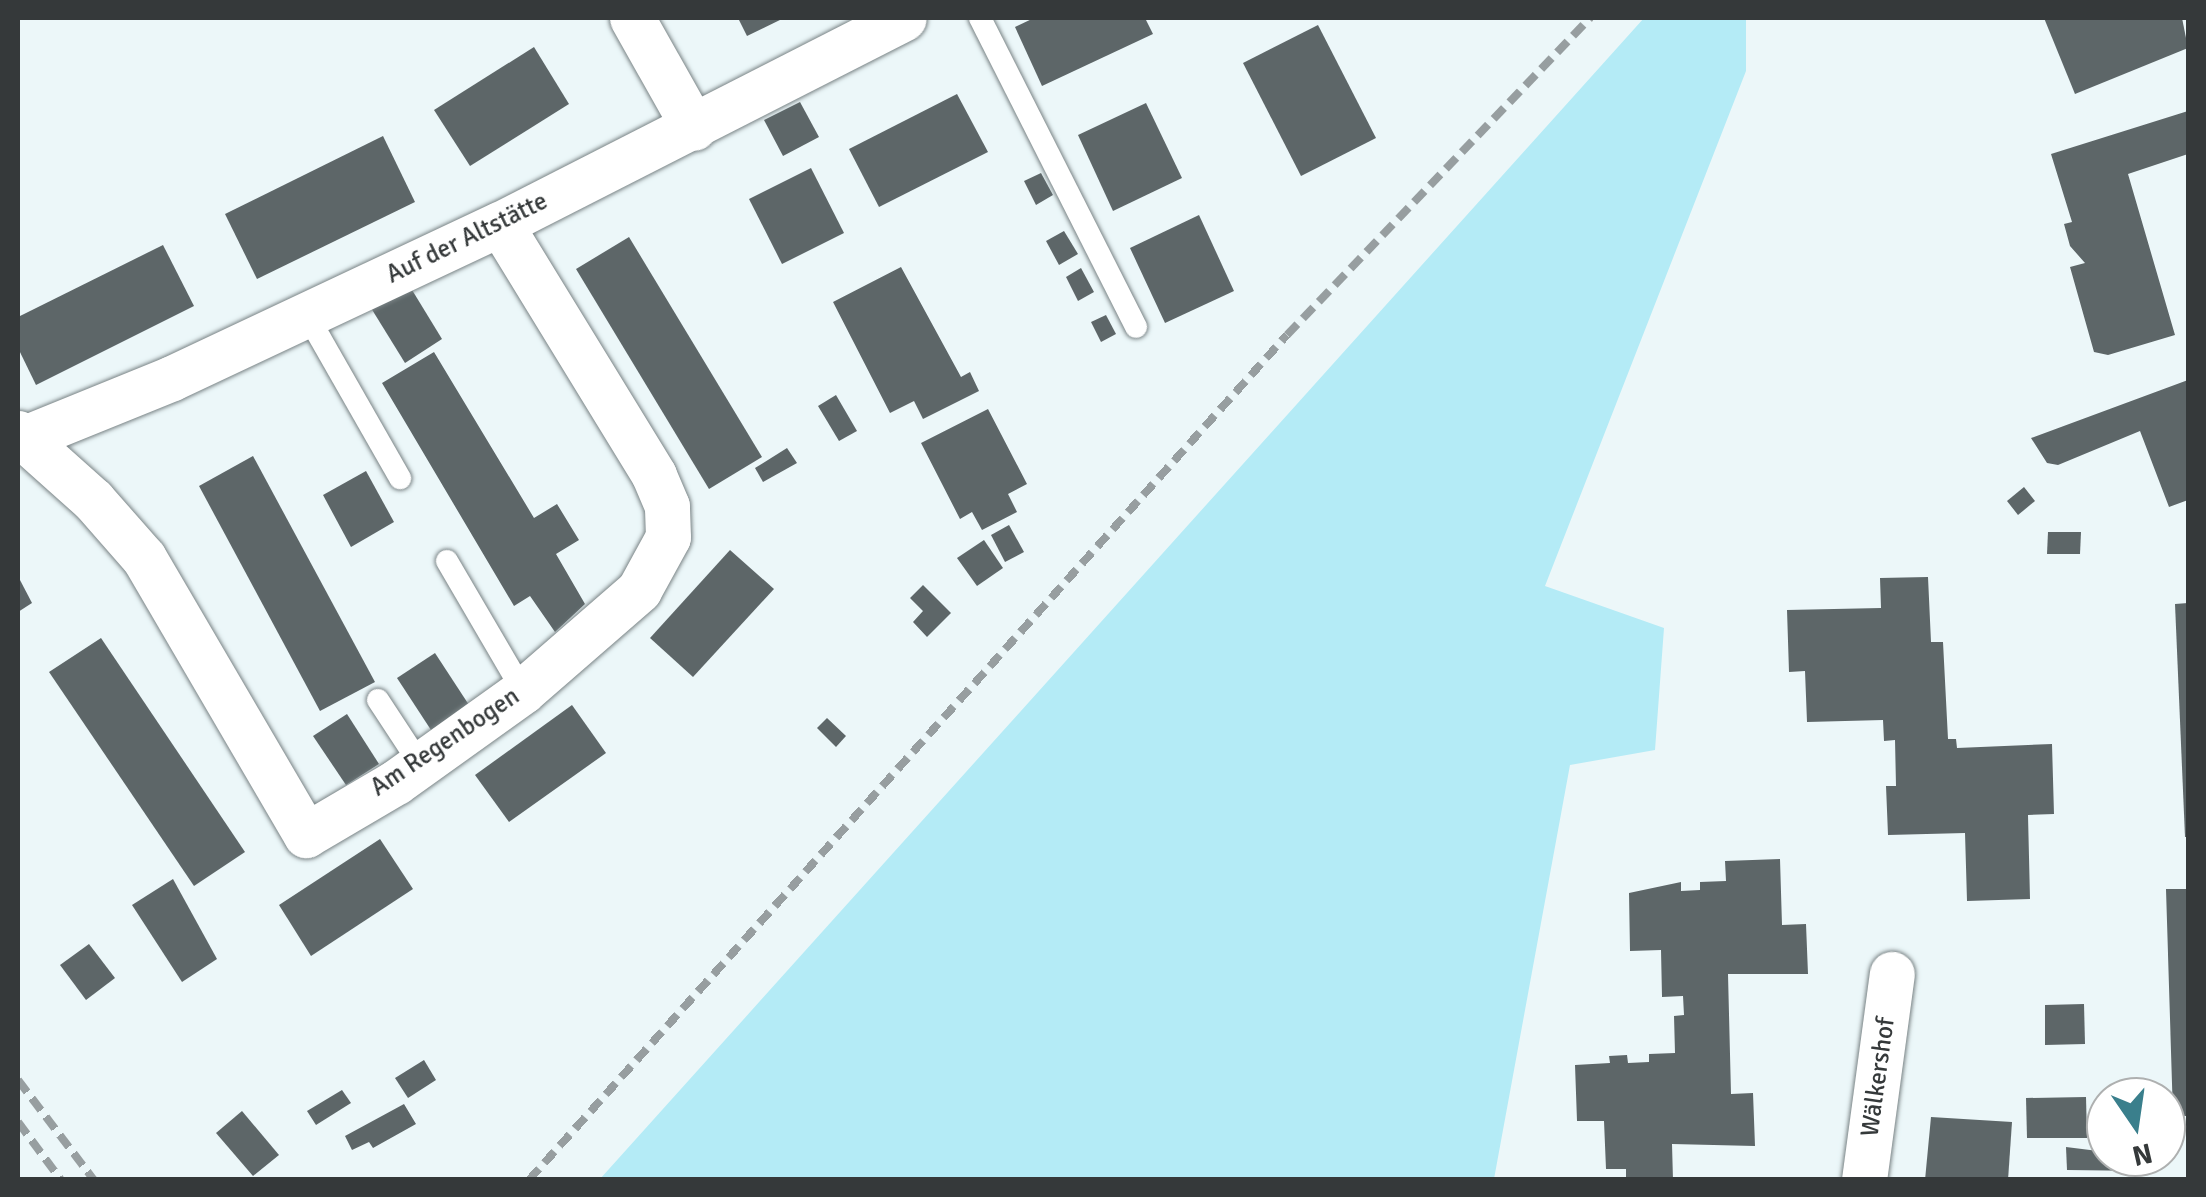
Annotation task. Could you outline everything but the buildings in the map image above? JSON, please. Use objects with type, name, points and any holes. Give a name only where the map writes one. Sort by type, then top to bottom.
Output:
[{"type":"street","points":[[632,18],[694,128]]},
{"type":"street","name":"Auf der Altstätte","points":[[20,436],[307,316],[694,128],[904,18]]},
{"type":"street","name":"Am Regenbogen","points":[[20,436],[93,500],[144,558],[306,835],[420,764],[523,691],[639,590],[668,537],[667,506],[654,475],[500,224]]},
{"type":"street","name":"Wälkershof","points":[[1864,1180],[1892,974]]},
{"type":"lane","points":[[980,18],[1136,328]]},
{"type":"lane","points":[[307,316],[400,478]]},
{"type":"lane","points":[[448,560],[523,691]]},
{"type":"lane","points":[[378,700],[420,764]]},
{"type":"shaded area","points":[[1644,18],[1746,18],[1746,71],[1545,586],[1664,628],[1655,750],[1570,765],[1494,1179],[600,1179]]},
{"type":"railway","points":[[529,1180],[1287,335],[1590,18]]},
{"type":"railway","points":[[18,1080],[94,1180]]},
{"type":"railway","points":[[18,1122],[61,1180]]}]
